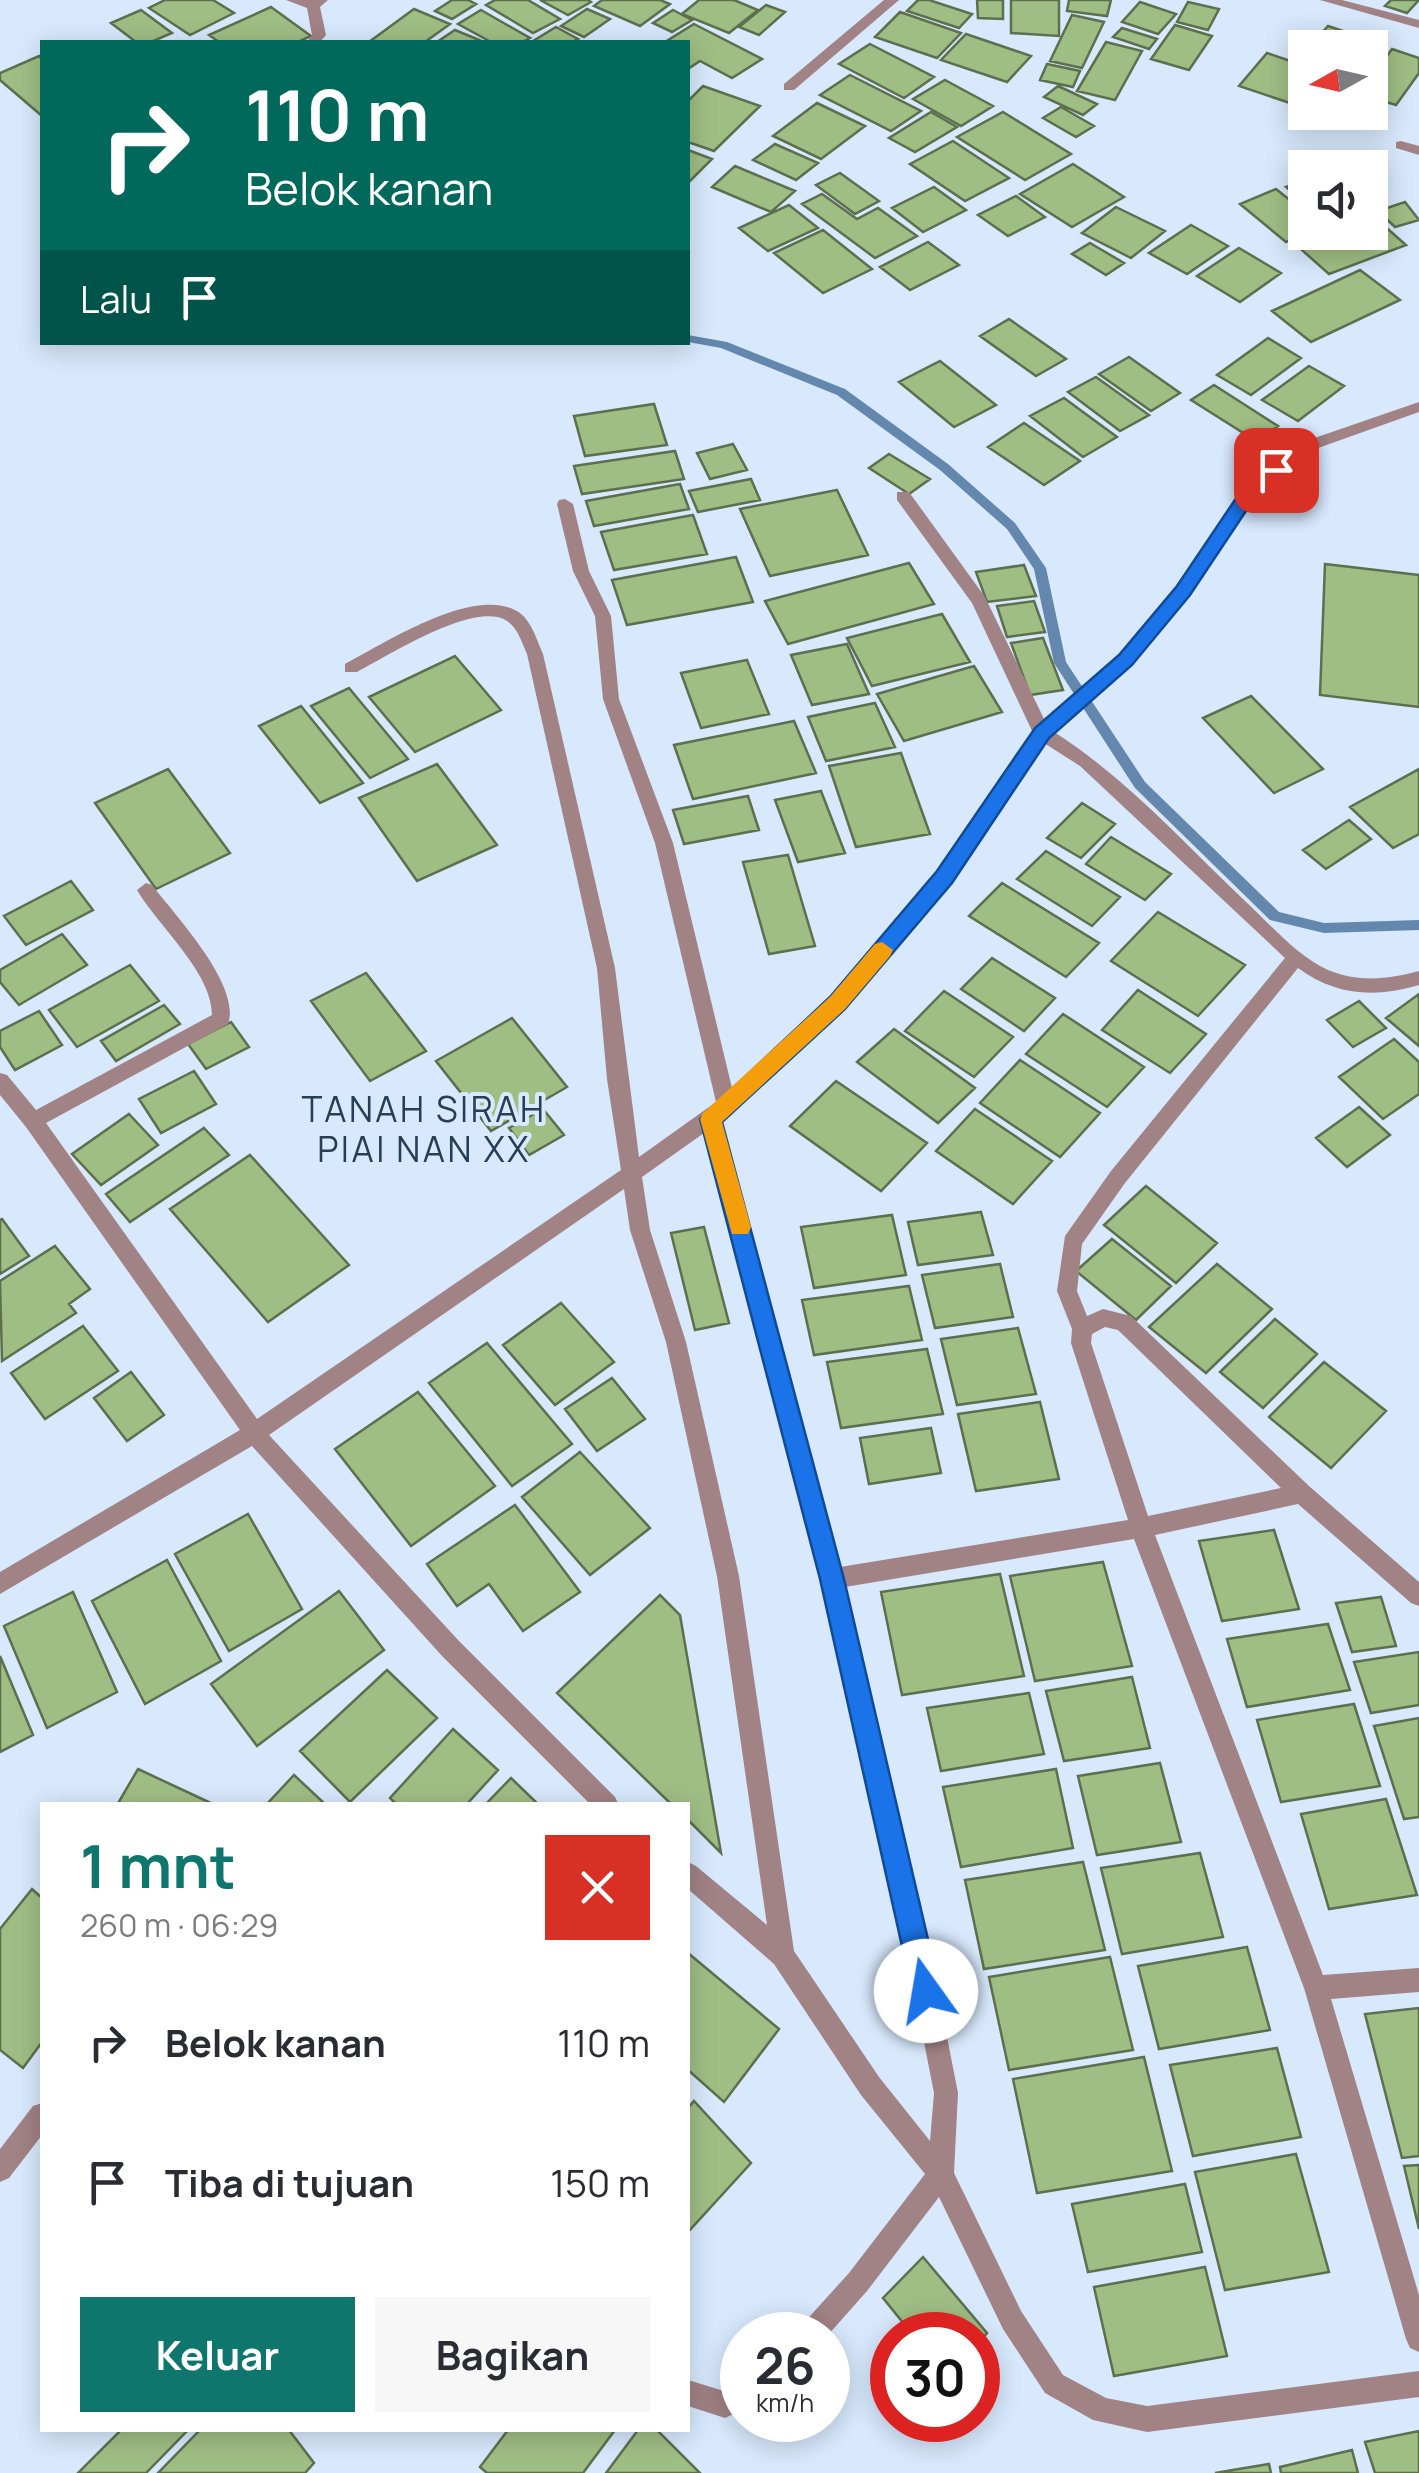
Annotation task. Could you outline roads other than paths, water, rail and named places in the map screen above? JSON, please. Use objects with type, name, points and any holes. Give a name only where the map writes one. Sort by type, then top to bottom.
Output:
[{"type":"street","points":[[293,0],[317,3],[320,35],[316,40]]},
{"type":"street","points":[[789,88],[892,0]]},
{"type":"street","points":[[1327,0],[1419,24]]},
{"type":"street","points":[[1401,144],[1419,151]]},
{"type":"street","points":[[0,1584],[254,1433],[632,1176],[718,1112],[850,989],[944,877],[1049,727],[1126,660],[1184,590],[1250,492],[1302,448],[1419,407]]},
{"type":"street","points":[[903,496],[979,600],[1049,727],[1320,975],[1356,985],[1387,987],[1419,978]]},
{"type":"street","points":[[565,504],[581,571],[604,616],[611,699],[664,844],[718,1112],[832,1579],[946,2093],[941,2174],[831,2312]]},
{"type":"street","points":[[351,668],[459,615],[493,607],[516,618],[536,654],[606,968],[640,1230],[676,1342],[728,1576],[783,1955]]},
{"type":"street","points":[[33,1121],[220,1018],[224,1009],[216,987],[146,890]]},
{"type":"street","points":[[1296,957],[1118,1177],[1072,1242],[1067,1291],[1142,1528],[1316,1988],[1419,2339]]},
{"type":"street","points":[[0,1081],[33,1121],[254,1433],[452,1650],[604,1802]]},
{"type":"street","points":[[1082,1330],[1104,1318],[1124,1322],[1301,1493],[1419,1596]]},
{"type":"street","points":[[832,1579],[1142,1528],[1301,1493]]},
{"type":"street","points":[[690,1876],[783,1955],[870,2086],[941,2174],[1012,2320],[1054,2384],[1102,2411],[1147,2419],[1419,2384]]},
{"type":"street","points":[[1316,1988],[1419,1980]]},
{"type":"street","points":[[0,2168],[40,2118]]},
{"type":"street","points":[[690,2394],[720,2405]]},
{"type":"waterway","points":[[690,339],[723,345],[841,392],[944,467],[1011,526],[1040,568],[1060,663],[1140,785],[1275,916],[1324,928],[1419,925]]},
{"type":"district","name":"TANAH SIRAH PIAI NAN XX","points":[[424,1130]]}]
